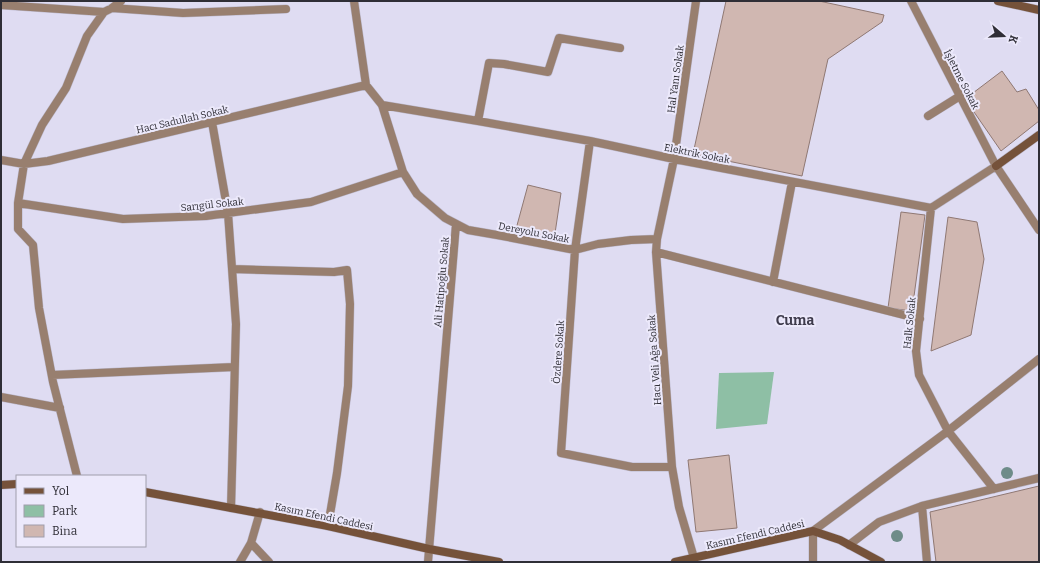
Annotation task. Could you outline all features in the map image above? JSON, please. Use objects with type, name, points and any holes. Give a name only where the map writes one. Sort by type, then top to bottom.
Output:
[{"type":"street","points":[[76,475],[52,375],[39,308],[33,245],[18,229],[18,203],[24,164],[42,125],[66,88],[87,36],[104,12],[121,1]]},
{"type":"street","points":[[354,1],[366,85]]},
{"type":"street","name":"Hal Yanı Sokak","points":[[674,159],[696,1]]},
{"type":"street","name":"İşletme Sokak","points":[[911,1],[996,166],[1039,230]]},
{"type":"street","points":[[998,1],[1023,4],[1039,10]]},
{"type":"street","points":[[1,5],[104,12]]},
{"type":"street","points":[[112,8],[183,13],[286,8]]},
{"type":"street","points":[[478,121],[489,63],[504,64],[548,72],[559,38],[620,48]]},
{"type":"street","name":"Ali Hatipoğlu Sokak","points":[[366,85],[382,105],[403,172],[417,194],[446,218],[456,224],[428,562]]},
{"type":"street","name":"Hacı Sadullah Sokak","points":[[1,160],[24,164],[48,161],[366,85]]},
{"type":"street","points":[[928,116],[960,96]]},
{"type":"street","name":"Elektrik Sokak","points":[[382,105],[590,141],[674,159],[931,208]]},
{"type":"street","points":[[212,122],[228,213],[236,324],[231,508]]},
{"type":"street","points":[[931,208],[996,166],[1039,135]]},
{"type":"street","name":"Özdere Sokak","points":[[590,141],[574,250],[561,453],[632,467],[672,467]]},
{"type":"street","name":"Hacı Veli Ağa Sokak","points":[[674,159],[657,239],[656,252],[672,467],[679,507],[694,558]]},
{"type":"street","name":"Sarıgül Sokak","points":[[18,203],[123,219],[206,216],[311,202],[403,172]]},
{"type":"street","points":[[773,282],[792,182]]},
{"type":"street","name":"Halk Sokak","points":[[931,208],[916,351],[919,375],[948,431],[994,489]]},
{"type":"street","name":"Dereyolu Sokak","points":[[456,224],[468,230],[574,250],[612,242],[657,239]]},
{"type":"street","points":[[656,252],[920,319]]},
{"type":"street","points":[[232,269],[334,272],[347,270],[350,304],[348,386],[337,473],[328,526]]},
{"type":"street","points":[[813,562],[813,531],[948,431],[1039,359]]},
{"type":"street","points":[[52,375],[234,366]]},
{"type":"street","points":[[1,397],[60,408]]},
{"type":"street","points":[[849,545],[879,522],[922,506],[1039,478]]},
{"type":"street","points":[[1,485],[16,484]]},
{"type":"street","name":"Kasım Efendi Caddesi","points":[[146,492],[260,512],[429,549],[499,562]]},
{"type":"street","points":[[922,506],[927,562]]},
{"type":"street","points":[[240,562],[251,544],[260,512]]},
{"type":"street","name":"Kasım Efendi Caddesi","points":[[675,562],[813,531],[840,540],[881,562]]},
{"type":"street","points":[[251,544],[269,562]]},
{"type":"green space","points":[[774,372],[767,424],[716,429],[719,373]]},
{"type":"building","points":[[726,1],[819,1],[884,15],[882,22],[828,59],[802,176],[693,154]]},
{"type":"building","points":[[1002,71],[1017,92],[1026,89],[1039,110],[1039,121],[1001,151],[965,99]]},
{"type":"building","points":[[528,185],[561,193],[554,240],[516,229]]},
{"type":"building","points":[[901,212],[925,215],[912,311],[888,308]]},
{"type":"building","points":[[948,217],[977,222],[984,259],[971,335],[931,351]]},
{"type":"building","points":[[729,455],[737,528],[696,532],[688,460]]},
{"type":"building","points":[[1039,486],[1039,562],[936,562],[930,512]]},
{"type":"district","name":"Cuma","points":[[795,320]]}]
